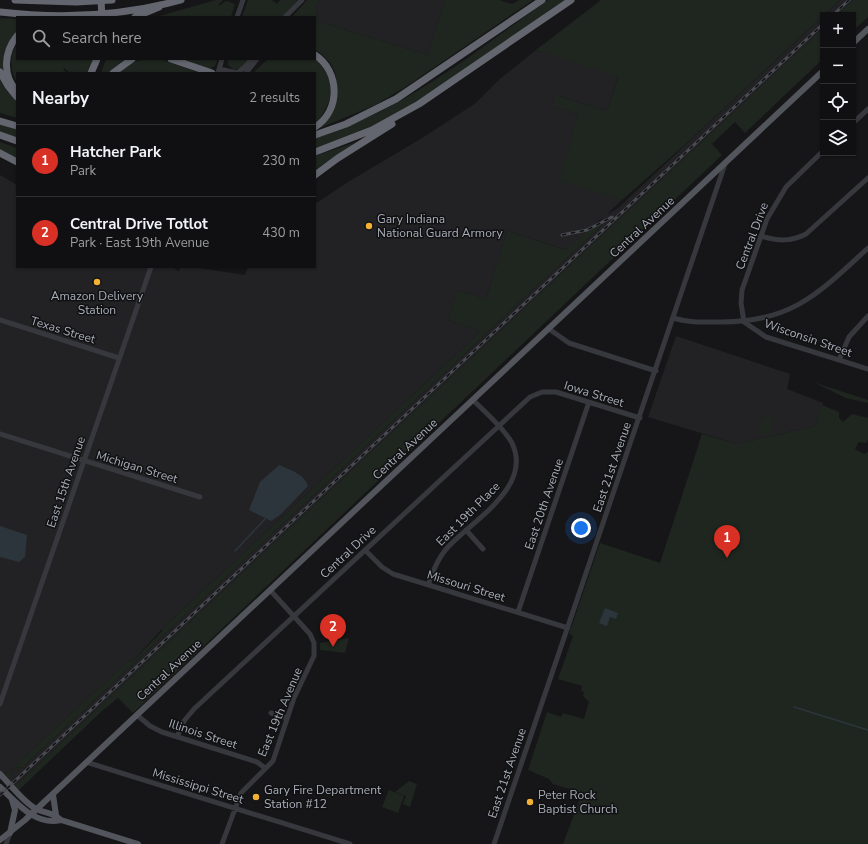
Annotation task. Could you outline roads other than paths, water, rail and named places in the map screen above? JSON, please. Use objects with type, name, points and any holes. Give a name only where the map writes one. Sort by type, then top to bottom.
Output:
[{"type":"highway","points":[[15,0],[76,2],[112,0]]},
{"type":"highway","points":[[97,0],[98,16]]},
{"type":"highway","points":[[101,0],[102,16]]},
{"type":"highway","points":[[0,12],[50,16],[77,16],[166,4],[181,0]]},
{"type":"highway","points":[[316,135],[346,124],[396,99],[542,0]]},
{"type":"highway","points":[[316,173],[390,126],[419,104],[571,0]]},
{"type":"highway","points":[[137,16],[166,4]]},
{"type":"highway","points":[[16,38],[9,50],[6,68],[11,84],[16,90]]},
{"type":"highway","points":[[316,56],[330,71],[335,93],[329,113],[316,126]]},
{"type":"highway","points":[[91,72],[97,60]]},
{"type":"highway","points":[[96,72],[101,60]]},
{"type":"highway","points":[[114,72],[131,60]]},
{"type":"highway","points":[[174,60],[209,72]]},
{"type":"highway","points":[[0,72],[16,96]]},
{"type":"highway","points":[[316,152],[372,130],[419,104]]},
{"type":"highway","points":[[0,121],[16,126]]},
{"type":"highway","points":[[0,135],[16,141]]},
{"type":"highway","points":[[0,153],[16,161]]},
{"type":"main road","points":[[856,40],[868,29]]},
{"type":"main road","name":"Central Avenue","points":[[0,840],[31,815],[820,74]]},
{"type":"main road","points":[[0,774],[21,796],[37,809],[56,815],[61,820],[138,844]]},
{"type":"main road","points":[[0,786],[24,811],[31,815],[52,822],[61,820]]},
{"type":"main road","points":[[52,794],[56,815]]},
{"type":"main road","points":[[10,833],[15,810],[12,799]]},
{"type":"street","points":[[237,16],[243,0]]},
{"type":"street","points":[[286,16],[302,0]]},
{"type":"street","points":[[290,16],[302,0]]},
{"type":"street","points":[[218,71],[222,60]]},
{"type":"street","points":[[238,72],[251,60]]},
{"type":"street","points":[[247,72],[256,60]]},
{"type":"street","points":[[856,120],[868,109]]},
{"type":"street","name":"Central Drive","points":[[744,322],[741,294],[770,213],[783,192],[795,178],[820,155]]},
{"type":"street","name":"East 21st Avenue","points":[[494,844],[640,418],[725,164]]},
{"type":"street","points":[[761,236],[785,240],[797,238],[806,234],[868,178]]},
{"type":"street","points":[[673,318],[694,322],[744,322],[774,316],[801,304],[828,285],[868,248]]},
{"type":"street","name":"East 15th Avenue","points":[[0,704],[151,268]]},
{"type":"street","points":[[839,360],[849,337],[868,316]]},
{"type":"street","name":"Texas Street","points":[[0,320],[119,358]]},
{"type":"street","name":"Wisconsin Street","points":[[744,322],[766,337],[868,369]]},
{"type":"street","points":[[549,329],[569,343],[656,370]]},
{"type":"street","name":"Central Drive","points":[[177,737],[187,716],[526,399],[542,392]]},
{"type":"street","name":"Iowa Street","points":[[542,392],[556,392],[640,418]]},
{"type":"street","name":"East 19th Place","points":[[428,585],[442,554],[500,498],[510,486],[515,474],[516,461],[514,450],[507,436],[473,400]]},
{"type":"street","name":"East 20th Avenue","points":[[518,612],[589,402]]},
{"type":"street","name":"Michigan Street","points":[[0,434],[200,497]]},
{"type":"street","points":[[466,530],[483,549]]},
{"type":"street","name":"Missouri Street","points":[[365,550],[388,572],[568,628]]},
{"type":"street","name":"East 19th Avenue","points":[[222,844],[242,791],[272,761],[296,692],[313,659],[315,651],[310,634],[270,590]]},
{"type":"street","points":[[271,713],[287,718]]},
{"type":"street","name":"Illinois Street","points":[[137,715],[154,728],[177,737],[257,762],[265,768]]},
{"type":"street","name":"Mississippi Street","points":[[86,762],[350,844]]},
{"type":"street","points":[[6,844],[10,833]]},
{"type":"waterway","points":[[235,551],[265,519]]},
{"type":"waterway","points":[[794,707],[868,730]]},
{"type":"railway","points":[[836,12],[849,0]]},
{"type":"railway","points":[[0,795],[820,27]]},
{"type":"railway","points":[[562,235],[587,230],[612,217]]},
{"type":"place","name":"Gary Indiana National Guard Armory","points":[[369,226]]},
{"type":"place","name":"Amazon Delivery Station","points":[[97,282]]},
{"type":"place","name":"Hatcher Park","points":[[727,558]]},
{"type":"place","name":"Central Drive Totlot","points":[[333,647]]},
{"type":"place","name":"Gary Fire Department Station #12","points":[[256,797]]},
{"type":"place","name":"Peter Rock Baptist Church","points":[[530,802]]}]
